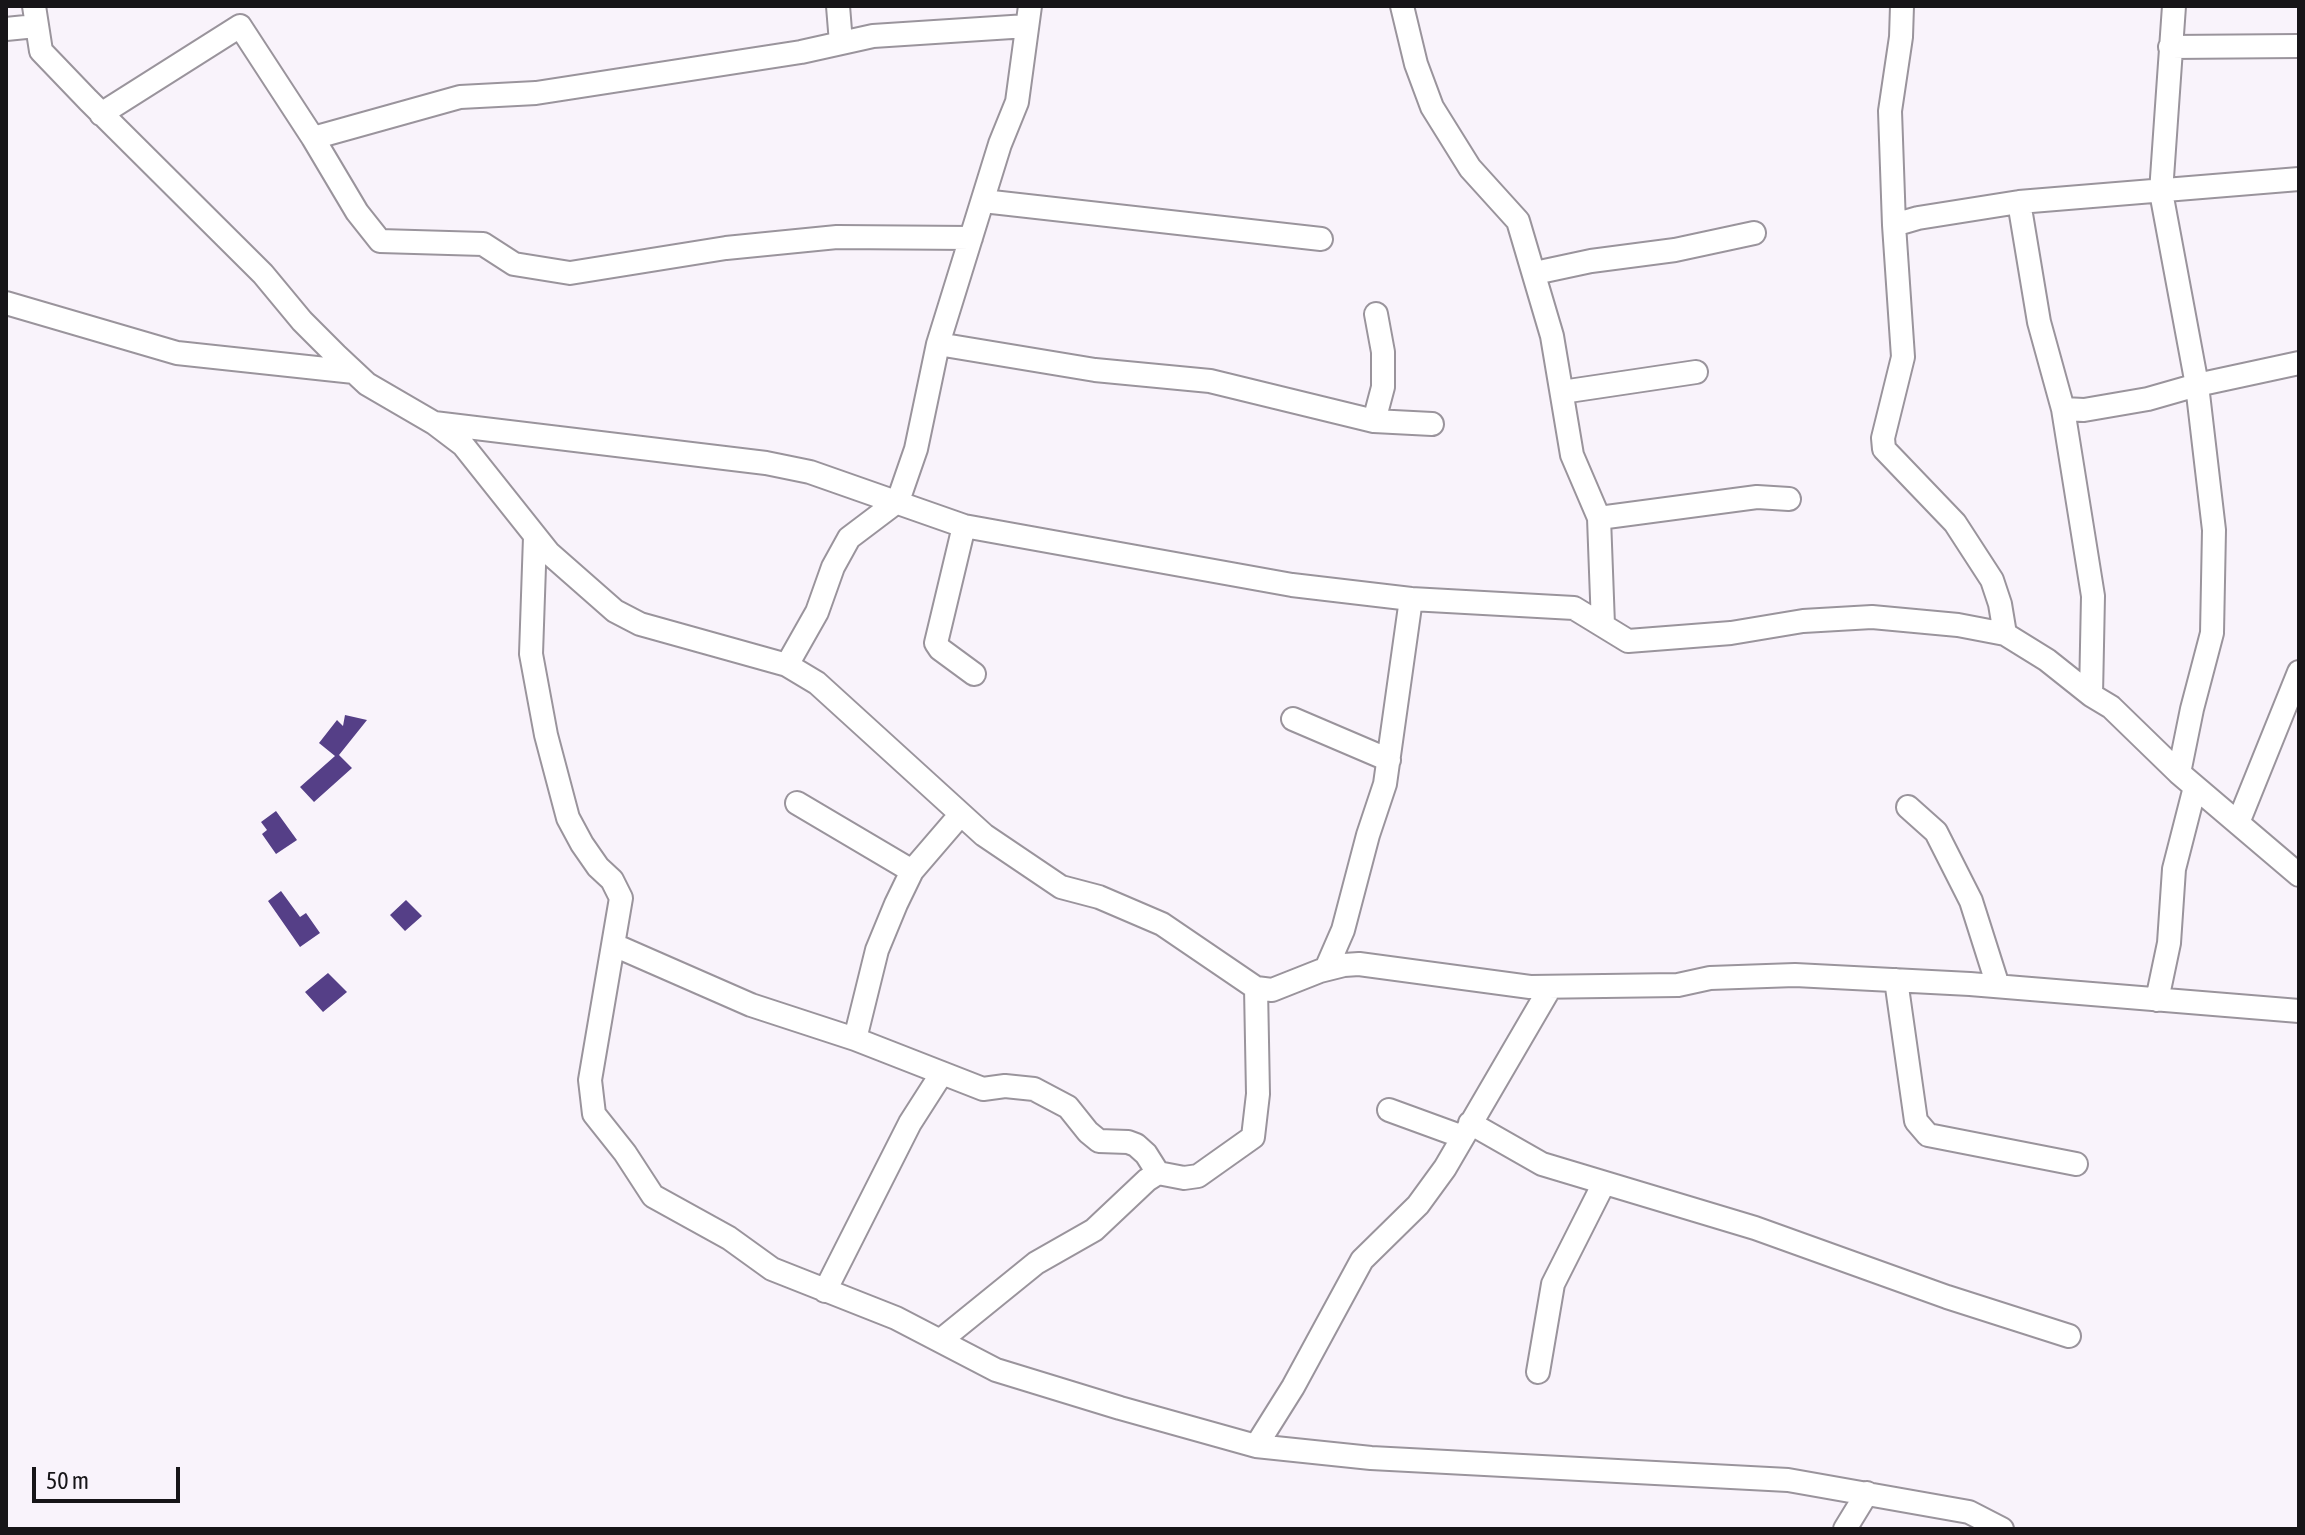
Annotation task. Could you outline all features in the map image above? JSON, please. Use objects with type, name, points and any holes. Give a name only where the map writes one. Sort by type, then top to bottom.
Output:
[{"type":"street","points":[[838,6],[841,43]]},
{"type":"street","points":[[1402,6],[1416,64],[1432,107],[1470,168],[1518,221],[1535,273],[1552,336],[1572,455],[1599,518],[1603,625]]},
{"type":"street","points":[[1902,6],[1901,37],[1890,111],[1903,357],[1883,438],[1884,449],[1955,523],[1992,580],[2005,634]]},
{"type":"street","points":[[2157,1000],[2169,943],[2192,709],[2212,633],[2214,530],[2197,385],[2161,192],[2174,6]]},
{"type":"street","points":[[6,29],[35,16],[41,51],[263,274],[302,321],[367,384],[434,423],[463,445],[549,553],[615,611],[640,624],[787,665],[817,683],[984,835],[1061,887],[1099,897],[1162,924],[1256,988],[1272,990],[1344,965],[1380,966],[1459,980],[1550,988],[1678,985],[1710,978],[1795,975],[1998,986],[2299,1011]]},
{"type":"street","points":[[313,138],[460,97],[536,93],[801,52],[873,36],[1029,16],[1017,102],[1000,144],[938,344],[916,449],[898,501],[849,538],[833,567],[817,612],[787,665]]},
{"type":"street","points":[[101,114],[240,26],[357,212],[380,241],[483,244],[514,264],[570,273],[726,248],[837,237],[971,238]]},
{"type":"street","points":[[2170,47],[2299,46]]},
{"type":"street","points":[[1894,225],[1918,218],[2019,202],[2299,179]]},
{"type":"street","points":[[983,201],[1321,239]]},
{"type":"street","points":[[2019,202],[2039,322],[2063,409],[2093,596],[2091,695]]},
{"type":"street","points":[[1535,273],[1591,261],[1675,250],[1754,233]]},
{"type":"street","points":[[6,303],[177,353],[354,372]]},
{"type":"street","points":[[1374,421],[1383,387],[1383,352],[1376,314]]},
{"type":"street","points":[[938,344],[1095,370],[1210,381],[1374,421],[1432,424]]},
{"type":"street","points":[[2063,409],[2084,410],[2148,399],[2299,363]]},
{"type":"street","points":[[1562,392],[1696,372]]},
{"type":"street","points":[[434,423],[766,463],[810,472],[964,526],[1292,585],[1411,599],[1574,608],[1628,641],[1731,633],[1803,621],[1872,617],[1958,625],[2005,634],[2047,660],[2111,707],[2187,780],[2299,875]]},
{"type":"street","points":[[1599,518],[1757,497],[1789,499]]},
{"type":"street","points":[[964,526],[936,643],[974,674]]},
{"type":"street","points":[[535,537],[531,654],[546,735],[568,818],[582,844],[598,867],[612,880],[621,898],[590,1080],[594,1114],[653,1196],[729,1238],[772,1269],[896,1318],[996,1370],[1256,1446],[1399,1460],[1788,1480],[1969,1512],[2002,1529]]},
{"type":"street","points":[[1326,969],[1343,930],[1385,784],[1411,599]]},
{"type":"street","points":[[2238,823],[2299,672]]},
{"type":"street","points":[[1293,719],[1389,760]]},
{"type":"street","points":[[797,803],[912,871]]},
{"type":"street","points":[[1908,807],[1936,832],[1971,901],[1998,986]]},
{"type":"street","points":[[855,1039],[877,950],[912,871],[961,814]]},
{"type":"street","points":[[614,945],[751,1005],[855,1039],[983,1089],[1005,1086],[1034,1089],[1068,1107],[1099,1141],[1136,1145],[1158,1173]]},
{"type":"street","points":[[1896,980],[1916,1121],[1928,1135],[2076,1164]]},
{"type":"street","points":[[941,1340],[1036,1263],[1094,1230],[1147,1180],[1158,1173],[1184,1178],[1198,1176],[1253,1137],[1258,1094],[1256,988]]},
{"type":"street","points":[[1256,1446],[1293,1387],[1362,1260],[1418,1205],[1445,1168],[1550,988]]},
{"type":"street","points":[[825,1291],[910,1123],[942,1073]]},
{"type":"street","points":[[1389,1110],[1467,1130],[1542,1164],[1755,1228],[1947,1297],[2069,1336]]},
{"type":"street","points":[[1538,1372],[1553,1284],[1604,1183]]},
{"type":"street","points":[[1845,1529],[1867,1493]]},
{"type":"building","points":[[345,715],[367,720],[339,755],[352,768],[314,802],[300,787],[335,756],[319,743],[337,720],[343,726]]},
{"type":"building","points":[[276,811],[297,840],[276,854],[262,834],[267,830],[261,822]]},
{"type":"building","points":[[281,891],[300,917],[306,913],[320,933],[300,947],[268,901]]},
{"type":"building","points":[[406,900],[422,916],[405,931],[390,915]]},
{"type":"building","points":[[328,973],[347,992],[323,1012],[305,992]]}]
